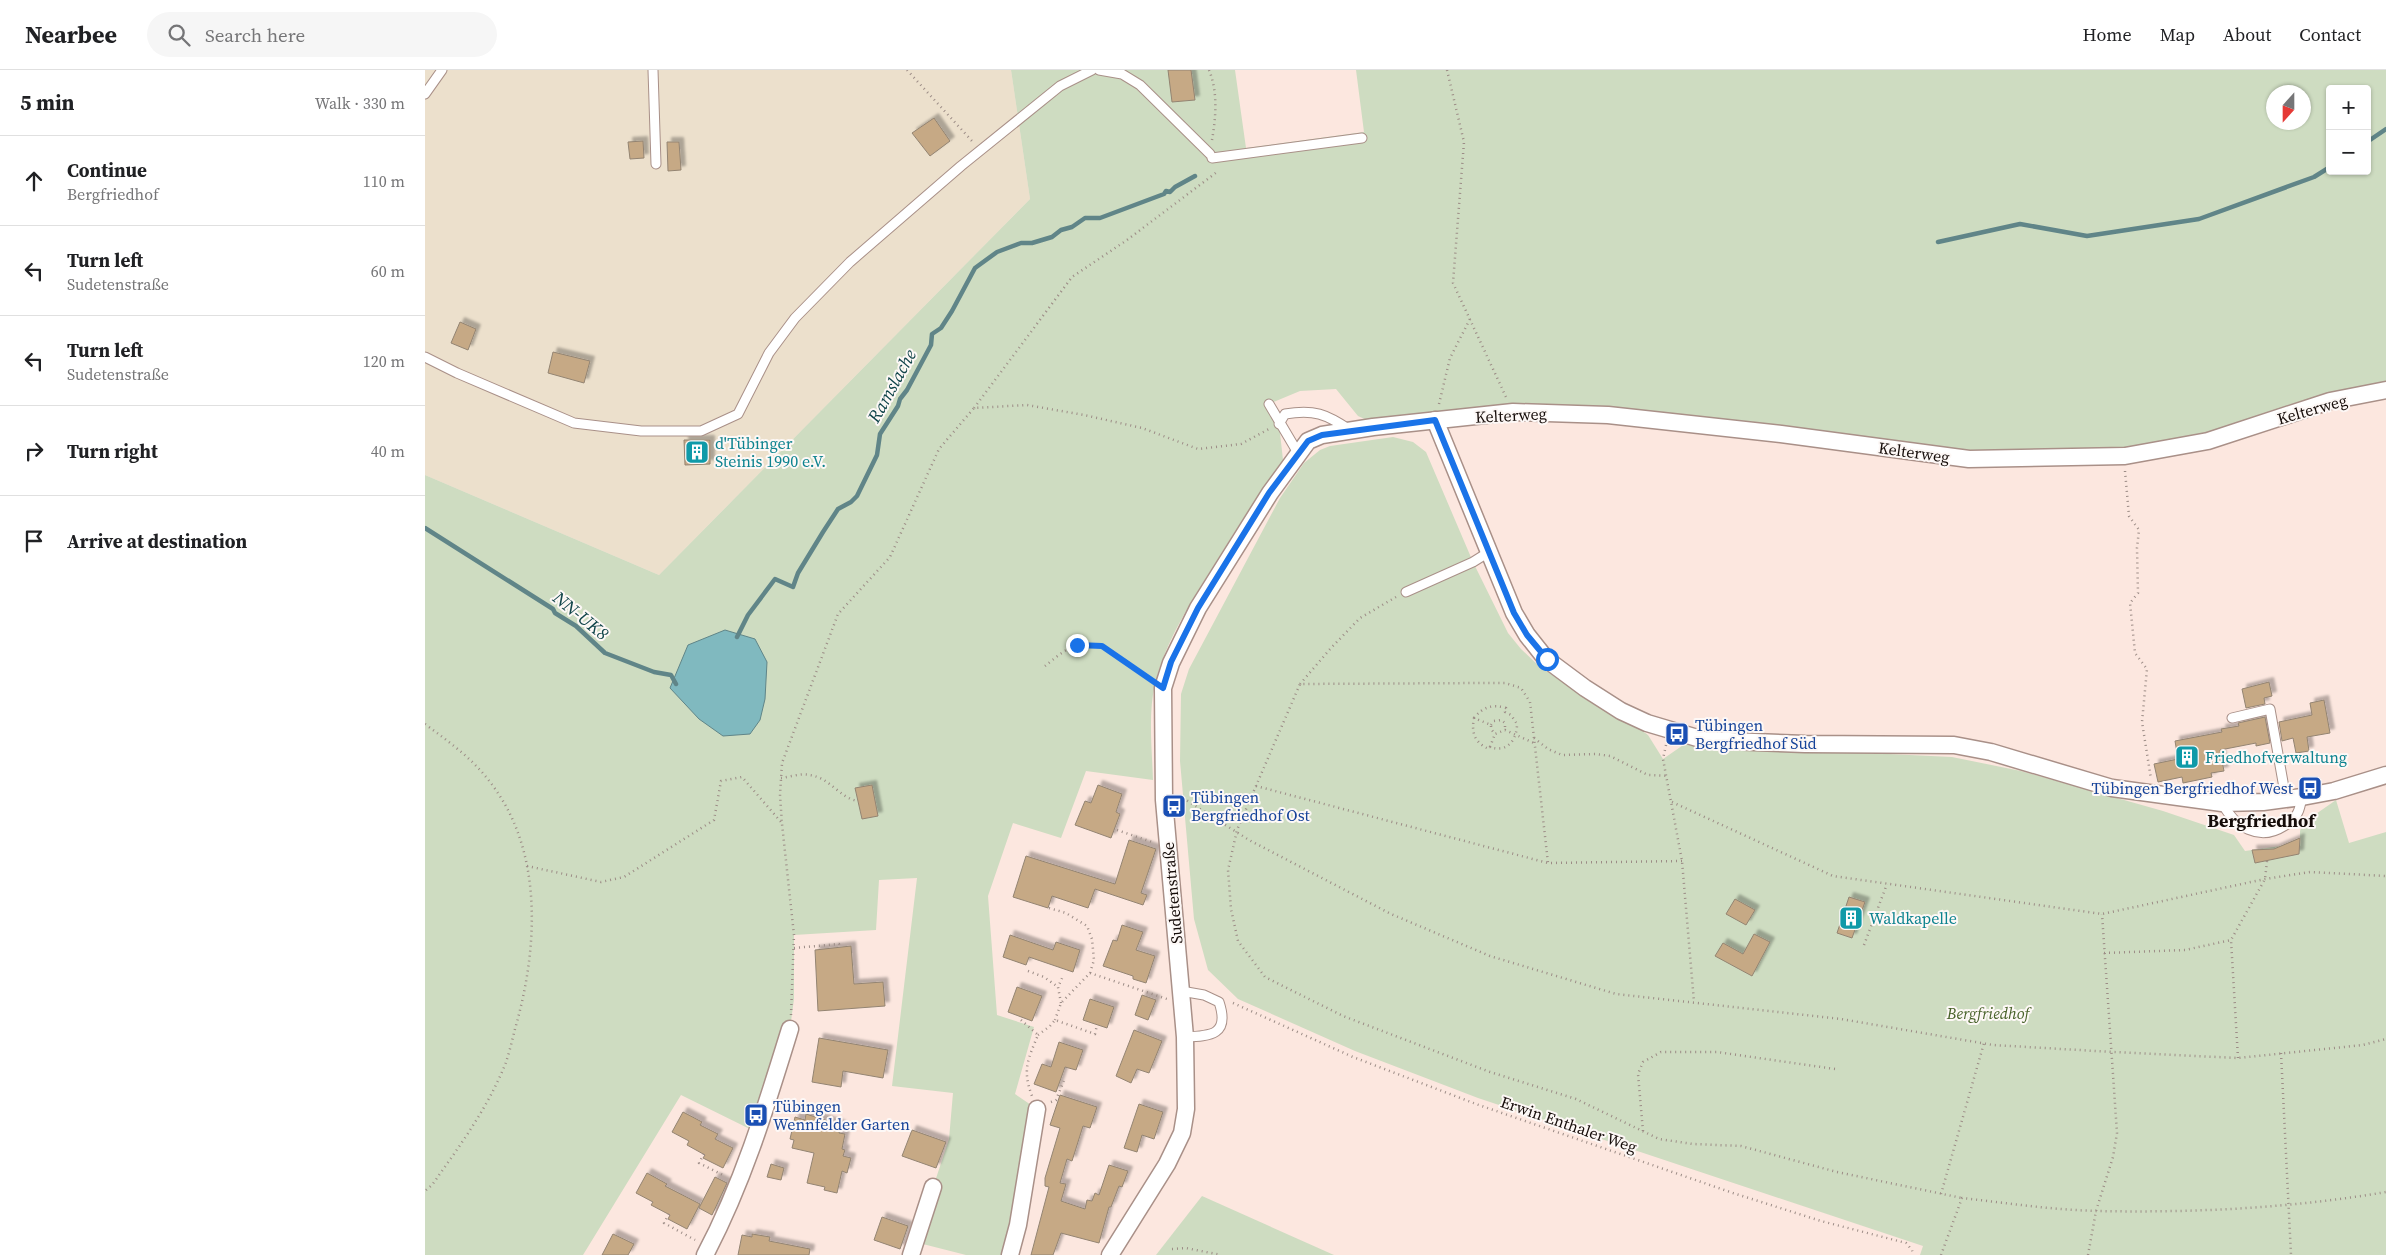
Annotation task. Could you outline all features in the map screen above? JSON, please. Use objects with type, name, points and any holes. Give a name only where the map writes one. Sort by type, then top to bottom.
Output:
[{"type":"street","name":"Kelterweg","points":[[1435,420],[1513,412],[1618,416],[1781,434],[1969,459],[2115,457],[2208,441],[2330,401],[2386,390]]},
{"type":"street","name":"Sudetenstraße","points":[[1110,1255],[1167,1164],[1182,1133],[1186,1109],[1185,1037],[1164,800],[1163,688],[1171,662],[1198,608],[1269,493],[1308,441],[1322,435],[1350,430],[1435,420]]},
{"type":"street","points":[[1435,420],[1514,613],[1527,635],[1547,659],[1621,711],[1669,731],[1704,740],[1805,744],[1954,745],[1991,752],[2112,788],[2222,803],[2263,802],[2294,798],[2335,791],[2386,775]]},
{"type":"street","points":[[705,1255],[736,1193],[749,1160],[790,1029]]},
{"type":"street","points":[[1010,1255],[1018,1225],[1037,1109]]},
{"type":"street","points":[[911,1255],[933,1187]]},
{"type":"lane","points":[[425,94],[442,70]]},
{"type":"lane","points":[[653,70],[656,164]]},
{"type":"lane","points":[[425,357],[457,373],[574,423],[641,431],[701,431],[738,414],[769,353],[795,318],[850,262],[980,150],[1061,86],[1080,73],[1092,70]]},
{"type":"lane","points":[[1099,70],[1122,74],[1140,85],[1211,156],[1362,138]]},
{"type":"lane","points":[[1269,404],[1279,424],[1298,453]]},
{"type":"lane","points":[[1279,424],[1285,414],[1300,411],[1328,416],[1350,430]]},
{"type":"lane","points":[[1406,592],[1473,562],[1489,552]]},
{"type":"lane","points":[[2222,803],[2235,821],[2263,834],[2276,832],[2291,822],[2298,812],[2270,709],[2232,718]]},
{"type":"lane","points":[[1182,998],[1204,995],[1219,1002],[1222,1022],[1218,1031],[1210,1036],[1185,1037]]},
{"type":"path","points":[[907,70],[980,150]]},
{"type":"path","points":[[1209,70],[1217,113],[1211,156]]},
{"type":"path","points":[[1447,70],[1464,142],[1453,283],[1513,412]]},
{"type":"path","points":[[790,1029],[793,999],[793,948],[782,824],[782,763],[837,614],[890,557],[939,449],[973,408],[1072,277],[1127,240],[1217,172]]},
{"type":"path","points":[[1435,420],[1450,358],[1470,319]]},
{"type":"path","points":[[973,408],[1027,406],[1084,415],[1142,428],[1198,449],[1241,444],[1279,424]]},
{"type":"path","points":[[2125,479],[2129,516],[2139,530],[2137,545],[2138,593],[2131,603],[2135,653],[2147,669],[2142,722],[2150,772]]},
{"type":"path","points":[[1406,592],[1360,618],[1300,684],[1237,830],[1228,870],[1231,909],[1238,941],[1265,977],[1343,1016],[1490,1072],[1576,1099],[1659,1139],[1693,1144],[1741,1146],[1837,1172],[1941,1194],[1962,1198],[2096,1211],[2174,1211],[2288,1205],[2386,1192]]},
{"type":"path","points":[[1045,666],[1062,653],[1077,645],[1102,646],[1163,688]]},
{"type":"path","points":[[1300,684],[1505,683],[1521,688],[1530,702],[1548,864]]},
{"type":"path","points":[[1501,720],[1506,708],[1488,707],[1479,712],[1474,718],[1472,726],[1475,738],[1483,746],[1489,749],[1490,747],[1497,749],[1507,746],[1516,735],[1517,724],[1511,715],[1505,712]]},
{"type":"path","points":[[1474,718],[1491,725]]},
{"type":"path","points":[[1491,725],[1494,721],[1501,720]]},
{"type":"path","points":[[1501,720],[1505,723],[1505,730]]},
{"type":"path","points":[[425,724],[464,752],[491,782],[511,816],[527,866],[532,932],[525,996],[505,1065],[473,1127],[432,1185],[425,1191]]},
{"type":"path","points":[[1491,725],[1491,729],[1495,734]]},
{"type":"path","points":[[1505,730],[1534,743]]},
{"type":"path","points":[[1495,734],[1503,733],[1505,730]]},
{"type":"path","points":[[1490,747],[1495,734]]},
{"type":"path","points":[[1534,737],[1548,749],[1562,755],[1596,754],[1610,756],[1648,775],[1668,776]]},
{"type":"path","points":[[1663,759],[1668,776],[1681,861],[1694,1002]]},
{"type":"path","points":[[781,778],[809,774],[829,782],[844,797],[858,801]]},
{"type":"path","points":[[527,866],[601,882],[624,877],[714,820],[721,781],[742,777],[782,824]]},
{"type":"path","points":[[1256,786],[1548,864],[1681,861]]},
{"type":"path","points":[[1164,800],[1183,798],[1237,830],[1249,840],[1391,914],[1490,956],[1616,994],[1841,1019],[1984,1043],[2113,1052],[2238,1058],[2363,1045],[2386,1039]]},
{"type":"path","points":[[1672,802],[1833,876],[2103,914],[2265,879],[2310,872],[2386,876]]},
{"type":"path","points":[[1117,830],[1168,847]]},
{"type":"path","points":[[2238,1058],[2231,940],[2265,879],[2267,861]]},
{"type":"path","points":[[1864,944],[1887,884]]},
{"type":"path","points":[[1049,908],[1066,914],[1087,926],[1092,939],[1094,960],[1090,974],[1061,1003],[1055,1020],[1050,1026],[1038,1035],[1025,1066],[1028,1085],[1037,1109],[1056,1100],[1065,1078]]},
{"type":"path","points":[[2087,1255],[2096,1211],[2113,1157],[2117,1132],[2103,914]]},
{"type":"path","points":[[2104,952],[2185,950],[2231,940]]},
{"type":"path","points":[[793,948],[839,944],[840,948]]},
{"type":"path","points":[[1028,971],[1044,977],[1059,987]]},
{"type":"path","points":[[1090,974],[1182,998]]},
{"type":"path","points":[[1061,1003],[1059,987],[1063,976]]},
{"type":"path","name":"Erwin Enthaler Weg","points":[[1219,1002],[1232,1003],[1353,1057],[1485,1108],[1733,1193],[1821,1221],[1907,1243],[1913,1255]]},
{"type":"path","points":[[1021,1020],[1038,1035]]},
{"type":"path","points":[[1055,1020],[1095,1034],[1097,1025]]},
{"type":"path","points":[[1941,1194],[1984,1043]]},
{"type":"path","points":[[1643,1131],[1638,1074],[1643,1062],[1661,1052],[1717,1052],[1835,1069]]},
{"type":"path","points":[[2281,1053],[2291,1255]]},
{"type":"path","points":[[704,1154],[699,1163],[720,1174]]},
{"type":"path","points":[[1941,1255],[1962,1198]]},
{"type":"path","points":[[669,1214],[664,1223],[689,1236]]},
{"type":"path","points":[[1172,1249],[1186,1248],[1221,1255]]},
{"type":"shaded area","points":[[425,70],[1011,70],[1030,199],[659,575],[425,475]]},
{"type":"green space","points":[[1011,70],[1235,70],[1246,148],[1364,132],[1356,70],[2386,70],[2386,385],[2207,434],[2124,450],[1968,452],[1606,410],[1371,422],[1358,416],[1336,389],[1300,391],[1269,404],[1279,424],[1283,460],[1247,512],[1196,593],[1165,653],[1159,668],[1153,695],[1151,732],[1153,780],[1086,771],[1061,838],[1013,823],[988,896],[997,1015],[1034,1027],[1015,1094],[1037,1109],[1010,1255],[966,1255],[915,1242],[949,1139],[953,1093],[892,1086],[917,878],[879,880],[876,930],[794,935],[794,999],[790,1029],[758,1133],[681,1095],[583,1255],[425,1255],[425,475],[659,575],[1030,199]]},
{"type":"green space","name":"Bergfriedhof","points":[[1393,437],[1413,442],[1426,452],[1473,562],[1508,633],[1521,649],[1540,667],[1580,693],[1622,716],[1648,735],[1663,759],[1689,741],[1804,750],[1952,757],[2021,771],[2163,811],[2234,835],[2245,851],[2281,846],[2300,838],[2303,823],[2336,800],[2349,843],[2386,832],[2386,1255],[1920,1255],[1923,1246],[1478,1098],[1355,1051],[1238,999],[1208,970],[1194,919],[1180,761],[1181,694],[1189,669],[1280,498],[1304,463],[1320,450],[1330,446]]},
{"type":"green space","points":[[1202,1196],[1334,1255],[1156,1255]]},
{"type":"water","points":[[725,630],[755,639],[767,662],[765,699],[760,720],[750,734],[723,736],[699,719],[670,688],[688,645]]},
{"type":"building","points":[[1168,70],[1191,70],[1195,100],[1172,102]]},
{"type":"building","points":[[934,118],[950,141],[930,156],[912,133]]},
{"type":"building","points":[[643,141],[644,158],[630,159],[628,142]]},
{"type":"building","points":[[667,142],[679,142],[681,170],[668,171]]},
{"type":"building","points":[[460,322],[476,329],[468,350],[451,343]]},
{"type":"building","points":[[553,352],[590,361],[584,383],[548,373]]},
{"type":"building","name":"d'Tübinger Steinis 1990 e.V.","points":[[684,440],[710,440],[710,464],[685,465]]},
{"type":"building","points":[[2269,682],[2272,696],[2264,698],[2265,704],[2246,708],[2242,689]]},
{"type":"building","points":[[2324,700],[2330,733],[2307,737],[2309,751],[2296,753],[2293,738],[2282,741],[2279,722],[2312,715],[2310,703]]},
{"type":"building","points":[[2265,717],[2270,743],[2256,746],[2256,743],[2220,750],[2224,771],[2211,773],[2212,777],[2183,783],[2182,777],[2158,782],[2154,764],[2178,759],[2175,741],[2222,732],[2221,729],[2239,726],[2238,723]]},
{"type":"building","points":[[872,785],[878,816],[862,819],[855,788]]},
{"type":"building","points":[[1098,785],[1122,794],[1116,812],[1120,814],[1111,838],[1075,825],[1085,801],[1091,803]]},
{"type":"building","points":[[2300,838],[2299,854],[2255,863],[2252,850],[2274,849]]},
{"type":"building","points":[[1129,840],[1156,849],[1141,893],[1147,895],[1143,905],[1095,889],[1088,908],[1052,896],[1048,908],[1013,897],[1026,856],[1115,884]]},
{"type":"building","name":"Waldkapelle","points":[[1849,897],[1865,902],[1852,938],[1837,933]]},
{"type":"building","points":[[1735,899],[1755,910],[1746,925],[1726,914]]},
{"type":"building","points":[[1122,925],[1143,932],[1136,950],[1155,956],[1146,983],[1133,979],[1133,976],[1103,966],[1113,940],[1117,941]]},
{"type":"building","points":[[1754,934],[1770,942],[1752,976],[1715,956],[1723,943],[1743,954]]},
{"type":"building","points":[[1010,935],[1053,950],[1056,942],[1080,950],[1073,972],[1029,957],[1026,965],[1003,957]]},
{"type":"building","points":[[851,946],[854,984],[883,982],[885,1006],[818,1011],[815,950]]},
{"type":"building","points":[[1017,987],[1042,996],[1032,1021],[1008,1012]]},
{"type":"building","points":[[1142,995],[1156,1000],[1148,1020],[1135,1015]]},
{"type":"building","points":[[1090,999],[1114,1007],[1107,1028],[1083,1020]]},
{"type":"building","points":[[1134,1030],[1162,1041],[1149,1073],[1137,1069],[1131,1083],[1116,1076]]},
{"type":"building","points":[[819,1038],[888,1050],[883,1078],[843,1071],[841,1087],[812,1082]]},
{"type":"building","points":[[1059,1042],[1083,1050],[1076,1070],[1065,1067],[1056,1092],[1034,1084],[1042,1064],[1051,1067]]},
{"type":"building","points":[[1060,1095],[1097,1107],[1090,1128],[1083,1126],[1072,1161],[1067,1159],[1060,1183],[1066,1184],[1061,1201],[1085,1209],[1087,1200],[1092,1201],[1095,1193],[1099,1195],[1109,1165],[1128,1171],[1122,1187],[1119,1186],[1111,1207],[1109,1207],[1099,1243],[1061,1233],[1053,1255],[1031,1255],[1049,1187],[1045,1186],[1045,1178],[1060,1128],[1050,1125]]},
{"type":"building","points":[[1139,1104],[1163,1112],[1154,1139],[1142,1135],[1137,1152],[1124,1148]]},
{"type":"building","points":[[683,1112],[702,1122],[700,1125],[718,1134],[715,1139],[733,1148],[723,1168],[703,1158],[705,1155],[687,1145],[689,1141],[672,1132]]},
{"type":"building","points":[[806,1114],[841,1125],[839,1133],[845,1134],[842,1149],[845,1150],[843,1156],[851,1158],[847,1173],[842,1171],[837,1193],[824,1190],[825,1187],[807,1183],[814,1153],[792,1148],[794,1140],[790,1139],[795,1117],[805,1120]]},
{"type":"building","points":[[912,1130],[946,1142],[936,1168],[902,1156]]},
{"type":"building","points":[[771,1164],[784,1168],[781,1180],[767,1177]]},
{"type":"building","points":[[647,1173],[667,1184],[665,1186],[700,1204],[687,1229],[668,1219],[670,1215],[651,1205],[653,1202],[636,1193]]},
{"type":"building","points":[[715,1177],[727,1183],[712,1215],[699,1208]]},
{"type":"building","points":[[882,1217],[908,1226],[900,1249],[874,1240]]},
{"type":"building","points":[[613,1234],[634,1244],[628,1255],[602,1255]]},
{"type":"building","points":[[752,1234],[770,1237],[769,1241],[810,1249],[809,1255],[738,1255],[742,1235],[752,1237]]},
{"type":"waterway","points":[[2371,139],[2386,129]]},
{"type":"waterway","points":[[1938,242],[2020,224],[2087,236],[2199,219],[2314,177],[2326,170]]},
{"type":"waterway","name":"Ramslache","points":[[737,637],[748,615],[775,579],[793,587],[798,573],[838,509],[851,502],[857,496],[877,455],[880,434],[898,406],[900,399],[907,390],[931,345],[932,334],[941,328],[975,268],[997,252],[1021,243],[1032,243],[1052,237],[1061,230],[1072,227],[1085,218],[1100,218],[1164,194],[1166,191],[1170,192],[1175,187],[1195,176]]},
{"type":"waterway","name":"NN-UK8","points":[[425,528],[553,609],[555,613],[576,626],[605,653],[654,672],[671,675],[676,684]]},
{"type":"place","name":"d'Tübinger Steinis 1990 e.V.","points":[[697,452]]},
{"type":"place","name":"Tübingen Bergfriedhof Süd","points":[[1677,734]]},
{"type":"place","name":"Friedhofverwaltung","points":[[2187,757]]},
{"type":"place","name":"Tübingen Bergfriedhof West","points":[[2310,788]]},
{"type":"place","name":"Tübingen Bergfriedhof Ost","points":[[1174,806]]},
{"type":"place","name":"Waldkapelle","points":[[1851,918]]},
{"type":"place","name":"Tübingen Wennfelder Garten","points":[[756,1115]]},
{"type":"district","name":"Bergfriedhof","points":[[2261,821]]},
{"type":"route","points":[[1077,645],[1102,646],[1163,688],[1171,662],[1198,608],[1269,493],[1308,441],[1322,435],[1435,420],[1514,613],[1527,635],[1547,659]]}]
